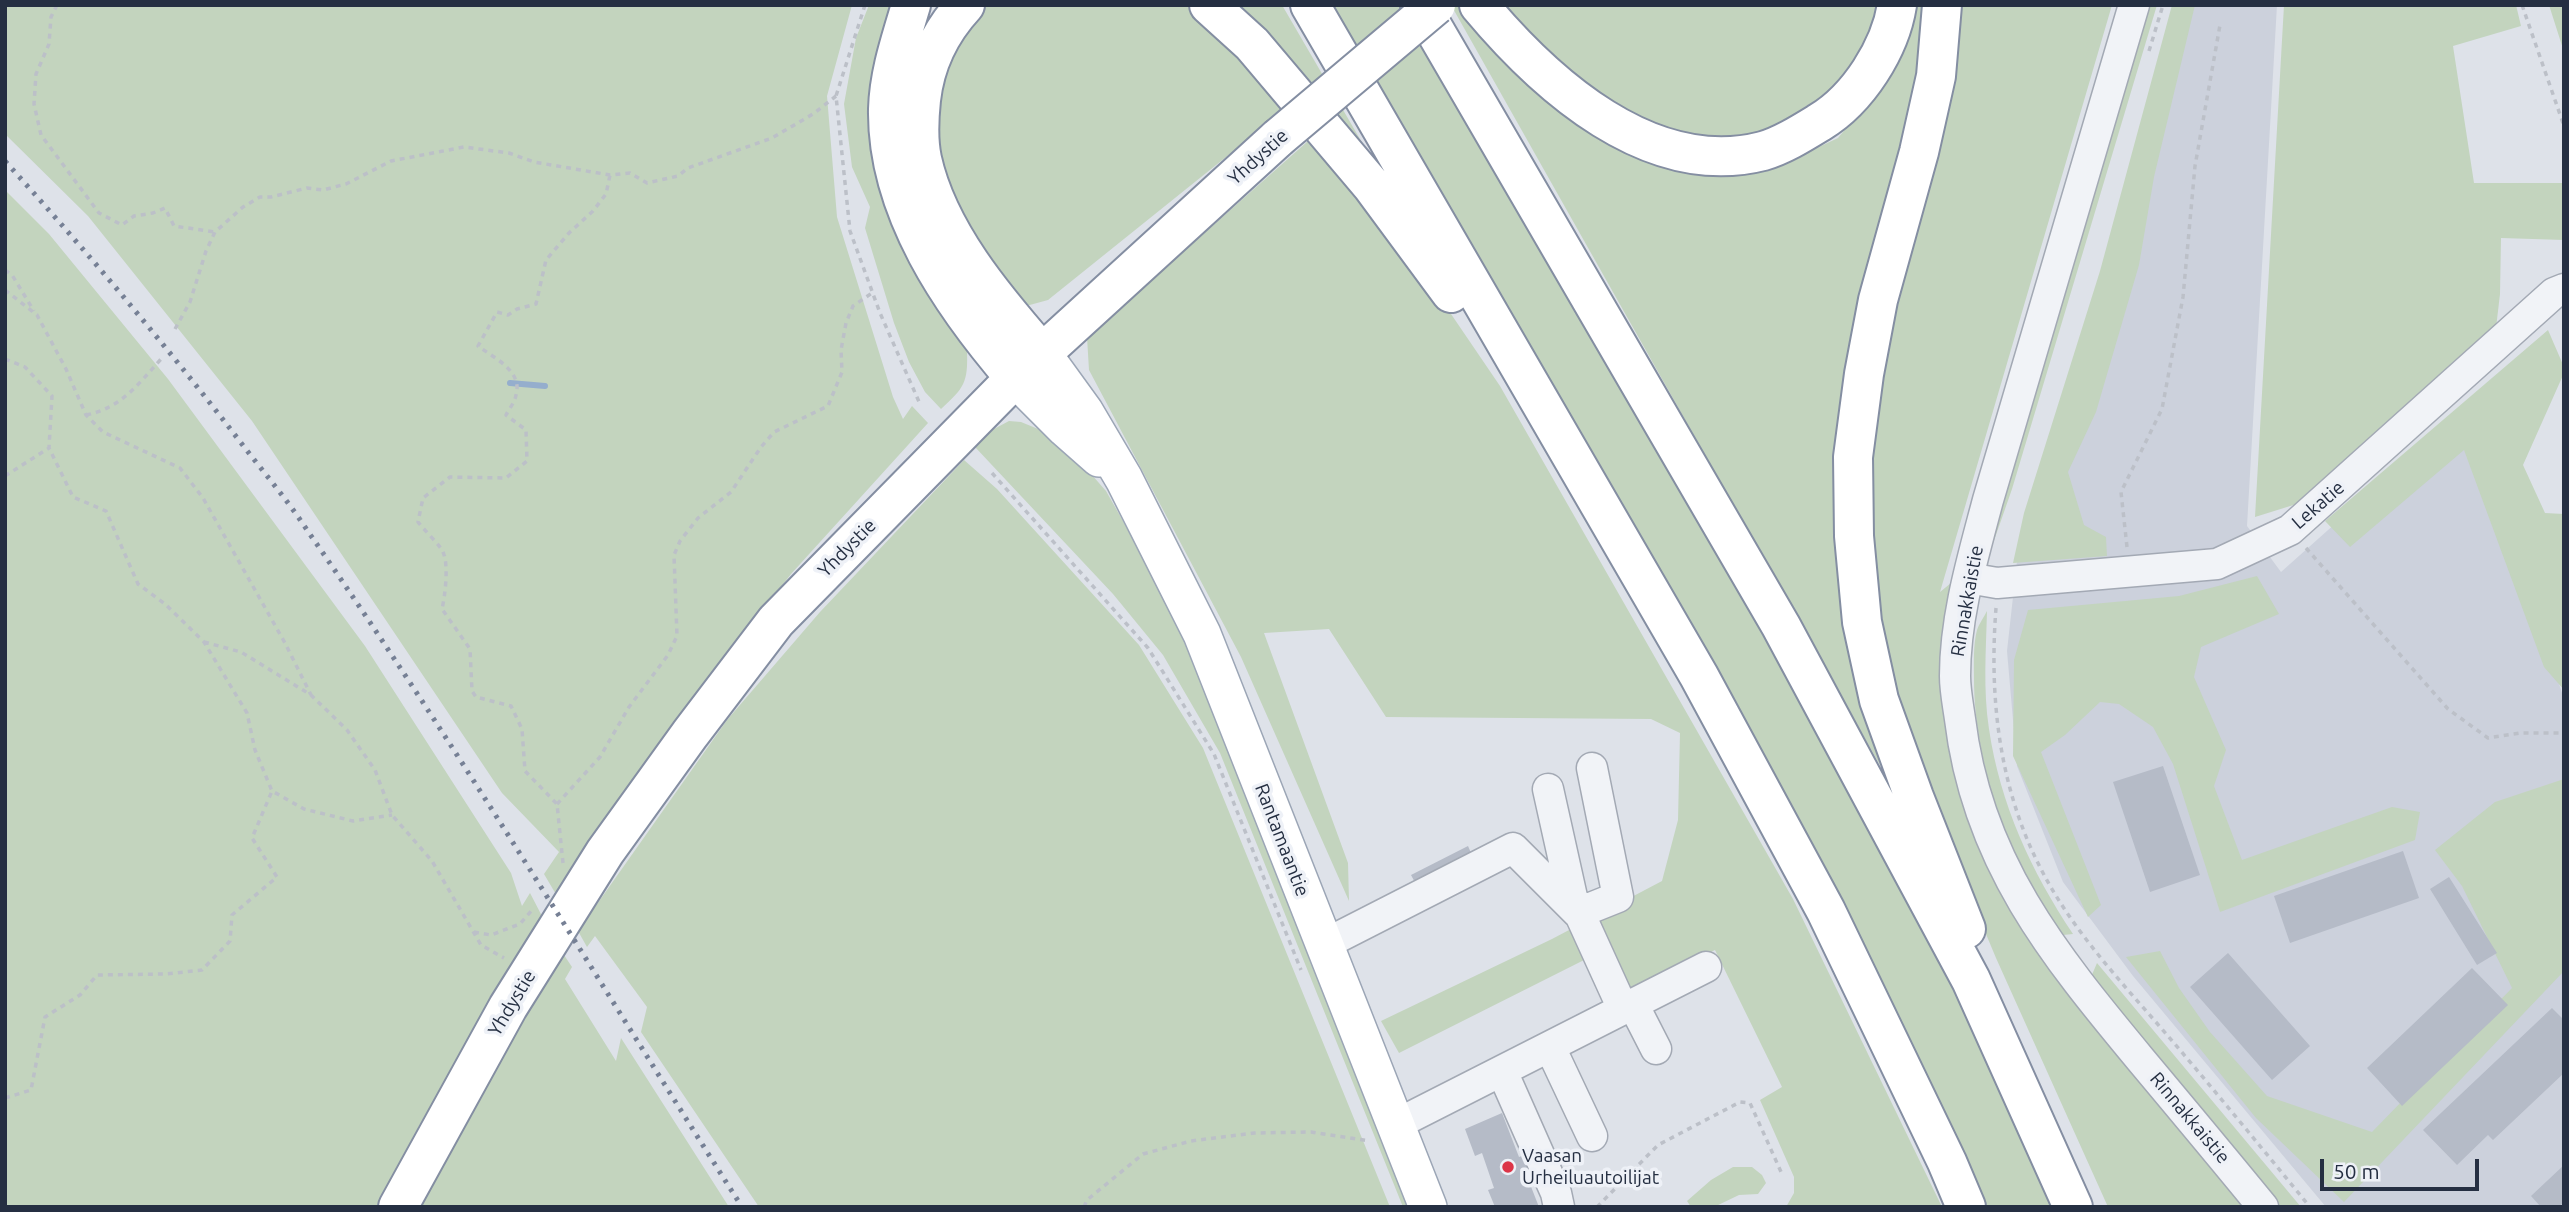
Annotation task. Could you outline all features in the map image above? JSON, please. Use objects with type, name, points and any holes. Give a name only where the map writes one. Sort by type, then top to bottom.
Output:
[{"type":"highway","points":[[911,5],[893,65],[888,110],[892,160],[909,215],[930,260],[978,335],[1028,365]]},
{"type":"highway","points":[[965,5],[952,20],[933,51],[923,84],[919,122],[922,158],[935,200],[972,266],[1004,310],[1028,365]]},
{"type":"highway","points":[[1209,5],[1252,44],[1363,176],[1451,293],[1505,344]]},
{"type":"highway","points":[[1310,5],[1699,676],[1826,911],[1947,1162],[1965,1207]]},
{"type":"highway","points":[[1420,5],[1781,626],[1971,980],[2073,1207]]},
{"type":"highway","name":"Yhdystie","points":[[398,1207],[508,1007],[605,852],[776,621],[1028,365],[1278,138],[1436,5]]},
{"type":"highway","points":[[1479,5],[1533,63],[1580,103],[1615,127],[1685,152],[1726,155],[1763,150],[1797,136],[1831,116],[1856,90],[1877,58],[1895,21],[1897,5]]},
{"type":"highway","points":[[1942,5],[1936,76],[1919,152],[1878,300],[1864,374],[1853,457],[1854,536],[1862,622],[1879,700],[1914,797],[1966,923],[1971,980]]},
{"type":"main road","name":"Rantamaantie","points":[[1028,365],[1084,411],[1124,479],[1202,634],[1323,945],[1376,1137],[1428,1207]]},
{"type":"street","name":"Rinnakkaistie","points":[[2134,5],[1988,499],[1968,578],[1956,642],[1955,667],[1963,743],[1975,794],[2008,875],[2035,923],[2083,990],[2263,1207]]},
{"type":"street","name":"Lekatie","points":[[1968,578],[1997,583],[2129,574],[2217,564],[2290,530],[2554,293],[2564,289]]},
{"type":"street","points":[[1578,913],[1618,897],[1592,768]]},
{"type":"street","points":[[1548,789],[1578,913],[1628,1007],[1656,1049]]},
{"type":"street","points":[[1323,945],[1513,848],[1578,913]]},
{"type":"street","points":[[1376,1137],[1706,967]]},
{"type":"street","points":[[1550,1046],[1592,1136]]},
{"type":"street","points":[[1502,1071],[1556,1193],[1559,1207]]},
{"type":"path","points":[[57,5],[51,17],[49,44],[36,74],[34,104],[41,135],[99,213],[111,221],[122,225],[134,216],[165,208],[174,226],[215,232]]},
{"type":"path","points":[[865,5],[836,96],[850,231],[872,293],[920,404]]},
{"type":"path","points":[[2147,57],[2163,5]]},
{"type":"path","points":[[2522,5],[2564,126]]},
{"type":"path","points":[[2129,574],[2121,492],[2162,410],[2183,297],[2195,166],[2220,25]]},
{"type":"path","points":[[175,329],[190,302],[215,232],[243,207],[260,197],[307,188],[323,190],[346,184],[391,161],[464,147],[509,153],[534,162],[610,175],[630,173],[647,183],[678,176],[688,168],[772,138],[813,114],[836,96]]},
{"type":"path","points":[[564,875],[557,804],[525,771],[522,729],[511,706],[476,697],[472,691],[470,649],[442,609],[445,597],[443,550],[433,542],[418,522],[423,498],[450,477],[506,478],[527,461],[526,430],[506,415],[517,395],[517,380],[509,369],[478,346],[497,312],[508,315],[517,309],[536,304],[546,260],[606,194],[610,175]]},
{"type":"path","points":[[5,270],[12,275],[37,315],[86,415],[103,432],[180,468],[203,498],[279,632],[311,695]]},
{"type":"path","points":[[5,290],[37,315]]},
{"type":"path","points":[[557,804],[600,757],[629,707],[661,664],[677,636],[674,555],[680,541],[698,518],[731,492],[774,432],[828,406],[842,372],[841,350],[849,314],[853,306],[872,293]]},
{"type":"path","points":[[86,415],[101,412],[126,398],[162,358]]},
{"type":"path","points":[[5,359],[26,367],[52,396],[49,448],[73,497],[106,511],[138,584],[165,604],[204,642],[247,713],[255,750],[272,791],[304,808],[352,821],[392,815]]},
{"type":"path","points":[[5,476],[49,448]]},
{"type":"path","points":[[992,473],[1148,648],[1214,754],[1304,977]]},
{"type":"path","points":[[2290,530],[2458,717],[2488,738],[2520,733],[2564,733]]},
{"type":"path","points":[[1997,583],[1994,682],[2003,763],[2026,836],[2042,872],[2102,960],[2310,1207]]},
{"type":"path","points":[[204,642],[241,652],[311,695],[347,730],[375,770],[392,815],[432,860],[481,945],[504,958]]},
{"type":"path","points":[[5,1098],[31,1090],[45,1017],[80,995],[97,975],[166,974],[202,970],[230,941],[232,915],[277,877],[252,838],[272,791]]},
{"type":"path","points":[[474,932],[491,935],[520,924],[539,903]]},
{"type":"path","points":[[1597,1207],[1658,1145],[1740,1102],[1750,1103],[1782,1174]]},
{"type":"path","points":[[1084,1207],[1087,1200],[1143,1154],[1191,1141],[1254,1133],[1311,1132],[1376,1137]]},
{"type":"shaded area","points":[[2187,5],[2277,5],[2247,526],[2281,572],[2467,406],[2564,699],[2564,1207],[2326,1207],[2133,976],[2063,882],[2017,766],[2007,651],[2019,543]]},
{"type":"green space","points":[[5,5],[852,5],[827,96],[837,217],[893,397],[903,419],[912,406],[928,423],[791,574],[719,667],[557,896],[544,874],[559,852],[502,793],[252,421],[88,216],[5,134]]},
{"type":"green space","points":[[869,5],[896,5],[967,352],[967,371],[963,384],[941,409],[925,392],[909,362],[894,323],[865,228],[870,207],[852,167],[844,104],[856,38]]},
{"type":"green space","points":[[983,5],[1185,5],[1207,19],[1292,104],[1048,300],[1026,306],[993,281],[955,209],[927,133],[937,75]]},
{"type":"green space","points":[[1222,5],[1282,5],[1385,182]]},
{"type":"green space","points":[[1332,5],[1404,5],[1777,652],[1915,906],[2053,1203],[2052,1207],[1985,1207],[1856,933]]},
{"type":"green space","points":[[1451,5],[1464,5],[1554,103],[1791,160],[1838,138],[1889,76],[1911,5],[1928,5],[1849,619],[1880,764],[1894,790]]},
{"type":"green space","points":[[1500,5],[1880,5],[1852,77],[1776,132],[1723,141],[1667,135],[1609,105],[1550,60]]},
{"type":"green space","points":[[1951,5],[2112,5],[1940,592],[1951,583],[1949,715],[2049,967],[2076,1004],[2247,1207],[2108,1207],[1996,958],[1937,817],[1896,701],[1866,527],[1876,406]]},
{"type":"green space","points":[[2148,5],[2157,5],[2012,489],[1990,552],[1994,521]]},
{"type":"green space","points":[[2172,5],[2195,5],[2154,177],[2139,265],[2096,412],[2068,472],[2084,525],[2106,537],[2107,556],[2013,563],[2024,513],[2100,271]]},
{"type":"green space","points":[[2284,5],[2516,5],[2521,26],[2453,46],[2474,183],[2564,183],[2564,240],[2501,238],[2500,294],[2496,328],[2303,502],[2255,517]]},
{"type":"green space","points":[[2549,5],[2564,5],[2564,52]]},
{"type":"green space","points":[[1316,134],[1400,239],[1500,386],[1793,899],[1942,1207],[1786,1207],[1794,1193],[1794,1177],[1760,1100],[1782,1087],[1715,950],[1622,996],[1602,951],[1399,1053],[1381,1021],[1552,939],[1662,881],[1678,820],[1680,733],[1651,719],[1386,717],[1329,629],[1264,633],[1348,863],[1349,901],[1241,657],[1089,370],[1087,337]]},
{"type":"green space","points":[[5,190],[49,234],[168,379],[365,646],[511,873],[522,906],[530,893],[543,918],[420,1124],[376,1207],[5,1207]]},
{"type":"green space","points":[[2548,330],[2564,373],[2523,465],[2545,513],[2564,514],[2564,690],[2544,667],[2464,450],[2350,547],[2325,521]]},
{"type":"green space","points":[[1009,421],[1021,422],[1043,431],[1077,458],[1106,491],[1165,595],[1416,1207],[1403,1207],[1220,753],[1163,655],[1113,594],[975,447],[994,429]]},
{"type":"green space","points":[[964,460],[997,489],[1139,645],[1203,748],[1390,1207],[759,1207],[641,1032],[647,1007],[595,936],[587,947],[578,931],[727,720],[820,612]]},
{"type":"green space","points":[[2257,576],[2279,614],[2201,647],[2194,677],[2226,750],[2214,786],[2242,860],[2392,807],[2420,812],[2415,840],[2220,912],[2173,764],[2153,727],[2119,704],[2100,702],[2065,735],[2041,752],[2101,905],[2088,917],[2013,756],[2014,660],[2028,610],[2179,596]]},
{"type":"green space","points":[[1987,611],[1987,714],[2001,784],[2019,836],[2031,861],[2073,934],[2063,935],[2027,879],[2012,847],[1988,779],[1980,745],[1974,667],[1977,630]]},
{"type":"green space","points":[[2564,779],[2564,971],[2344,1202],[2256,1118],[2126,957],[2160,951],[2179,988],[2210,1032],[2267,1096],[2372,1132],[2512,988],[2462,886],[2435,850],[2495,802]]},
{"type":"green space","points":[[564,955],[572,967],[565,979],[616,1061],[621,1038],[729,1207],[418,1207],[463,1118]]},
{"type":"green space","points":[[2097,963],[2301,1207],[2277,1207],[2091,977]]},
{"type":"green space","points":[[1733,1167],[1752,1167],[1762,1175],[1766,1183],[1758,1194],[1739,1195],[1714,1207],[1691,1207],[1687,1201],[1711,1180]]},
{"type":"building","points":[[2163,766],[2200,875],[2150,892],[2113,782]]},
{"type":"building","points":[[1468,846],[1475,862],[1419,890],[1411,875]]},
{"type":"building","points":[[2403,851],[2419,898],[2290,943],[2274,896]]},
{"type":"building","points":[[2449,877],[2497,953],[2477,965],[2430,889]]},
{"type":"building","points":[[2228,953],[2310,1046],[2272,1080],[2190,987]]},
{"type":"building","points":[[2472,968],[2508,1005],[2402,1106],[2367,1068]]},
{"type":"building","points":[[2552,1008],[2564,1020],[2564,1073],[2493,1140],[2488,1135],[2457,1165],[2423,1130]]},
{"type":"building","name":"Vaasan Urheiluautoilijat","points":[[1502,1113],[1519,1157],[1525,1155],[1534,1177],[1528,1179],[1539,1207],[1495,1207],[1488,1190],[1494,1188],[1482,1153],[1475,1156],[1465,1129]]},
{"type":"building","points":[[2564,1165],[2564,1202],[2559,1207],[2541,1207],[2531,1196]]},
{"type":"waterway","points":[[510,383],[545,386]]},
{"type":"railway","points":[[5,161],[158,338],[300,519],[474,781],[742,1207]]},
{"type":"place","name":"Vaasan Urheiluautoilijat","points":[[1508,1167]]}]
